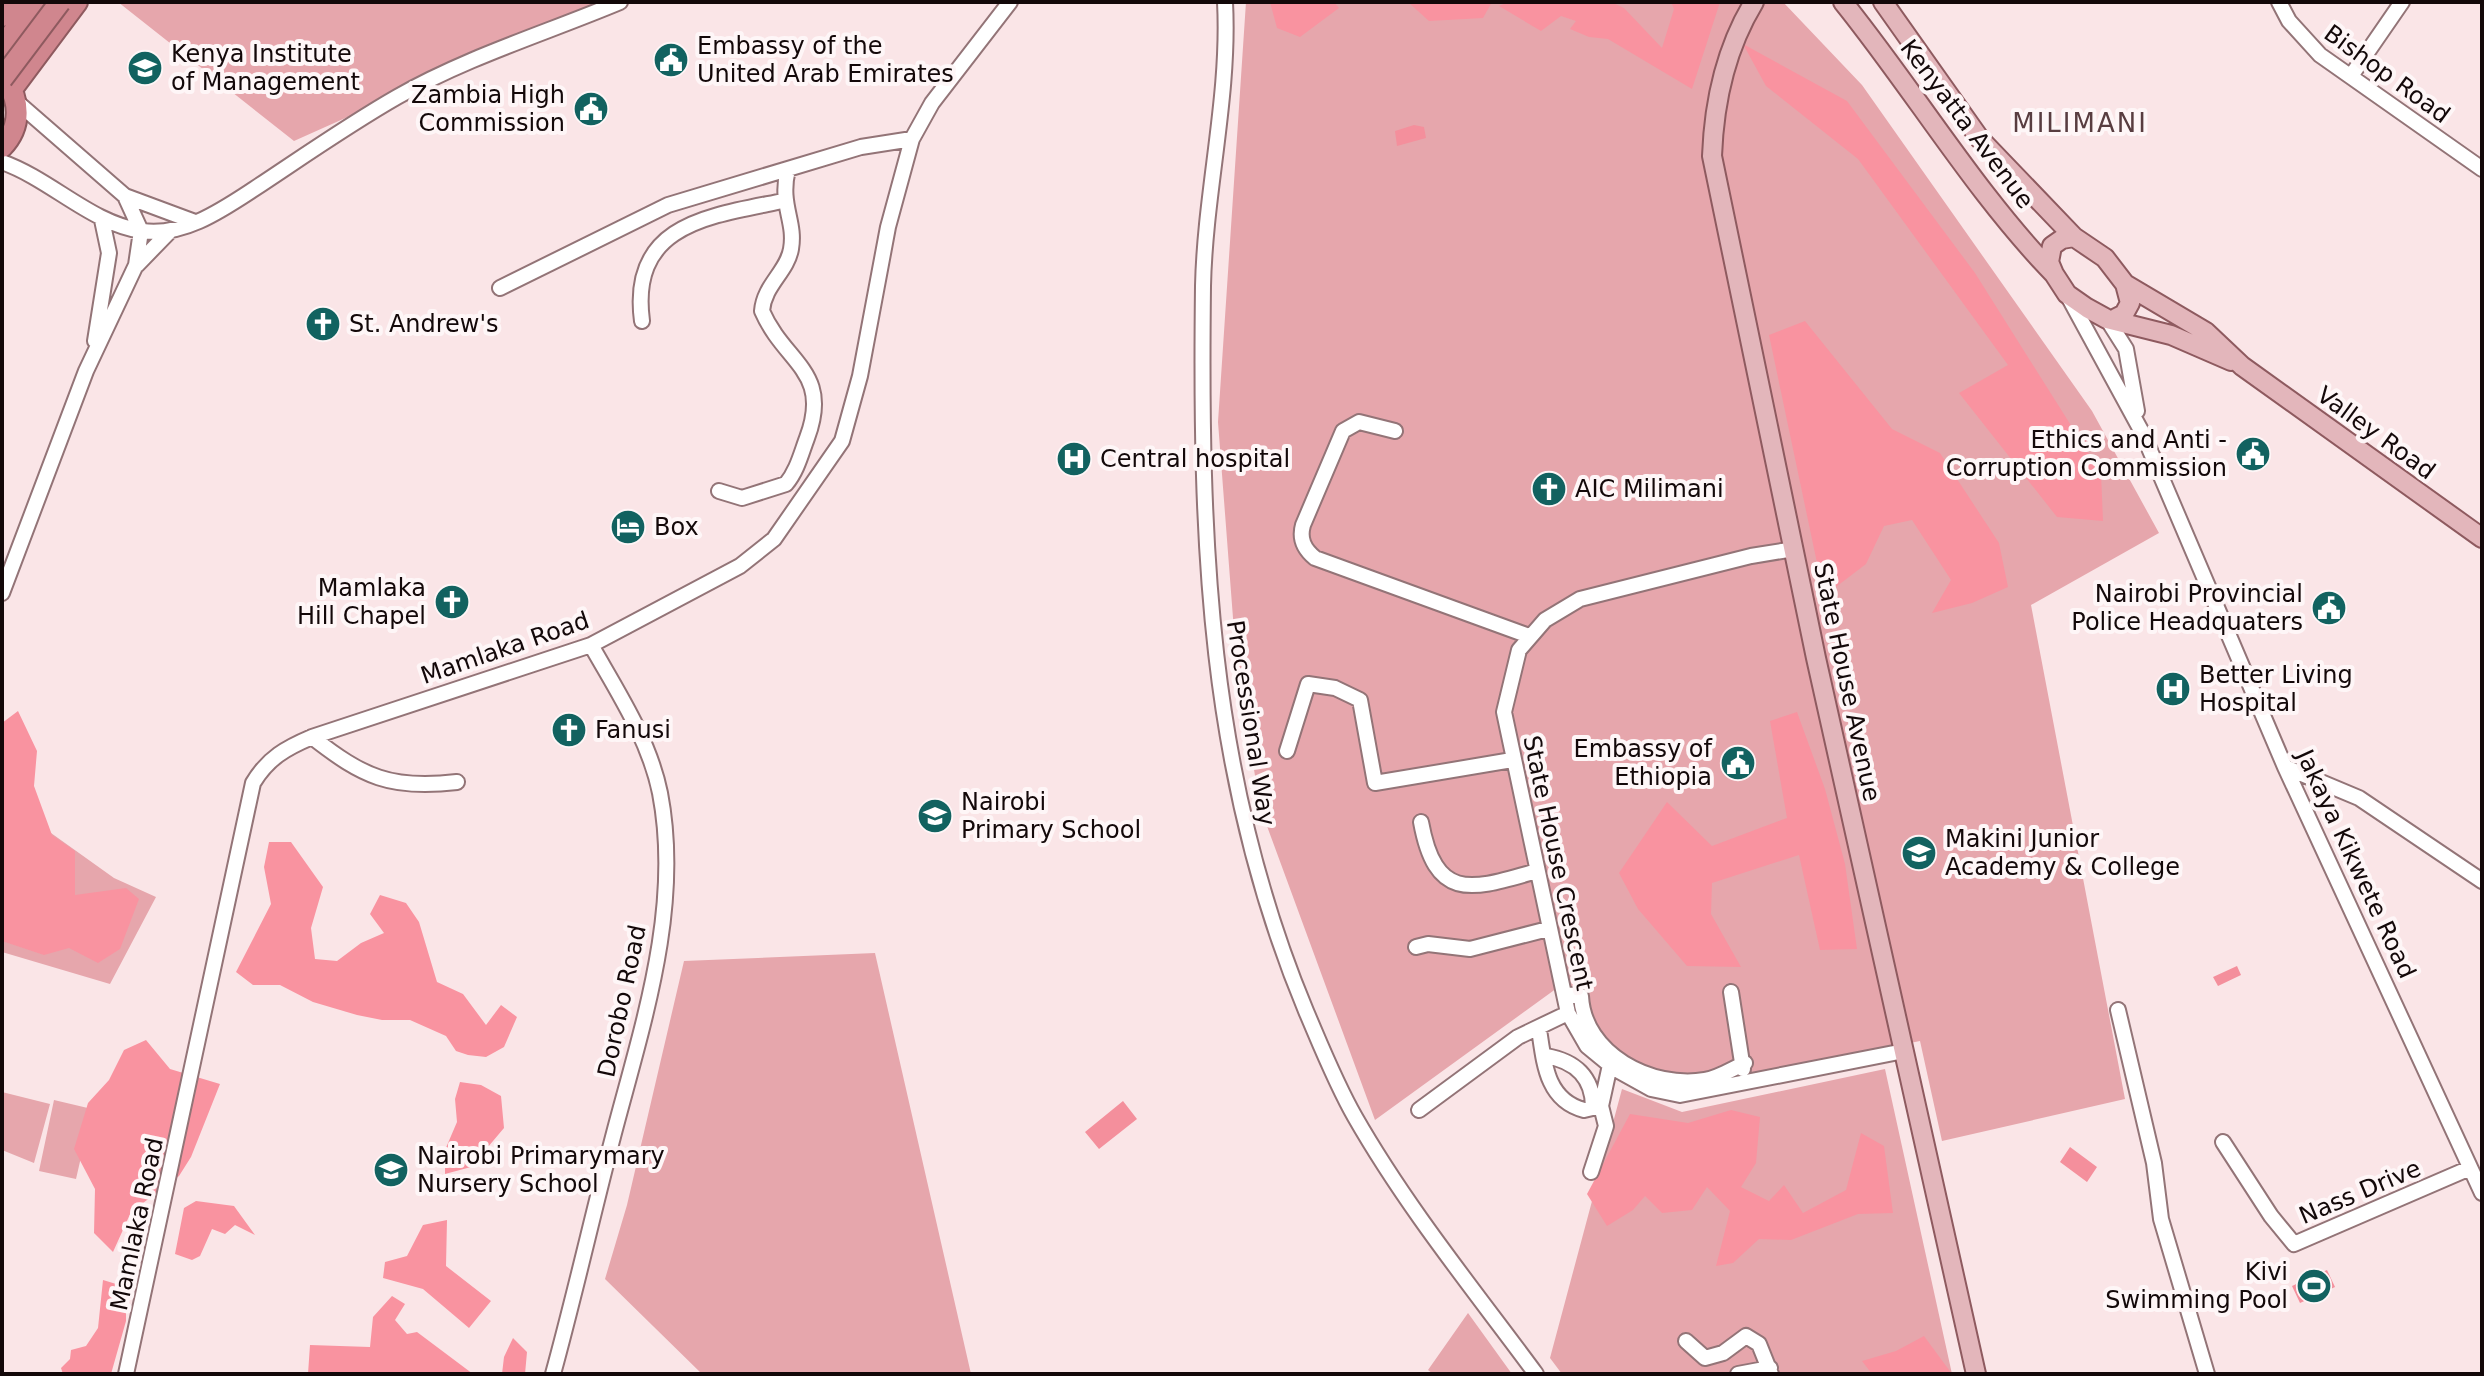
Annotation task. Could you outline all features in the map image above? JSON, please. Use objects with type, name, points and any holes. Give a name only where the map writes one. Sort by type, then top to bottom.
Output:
[{"type":"highway","points":[[2,16],[13,2]]},
{"type":"highway","points":[[2,47],[36,2]]},
{"type":"highway","points":[[2,147],[14,129],[7,88],[60,2]]},
{"type":"highway","points":[[7,88],[77,2]]},
{"type":"main road","name":"State House Avenue","points":[[1754,2],[1730,45],[1715,114],[1712,156],[1794,549],[1976,1374]]},
{"type":"main road","name":"Kenyatta Avenue","points":[[1843,2],[1983,189],[2067,294]]},
{"type":"main road","name":"Kenyatta Avenue","points":[[1883,2],[1980,139],[2074,237],[2105,258],[2125,284]]},
{"type":"main road","points":[[1927,111],[1949,96]]},
{"type":"main road","points":[[2054,274],[2049,262],[2052,246],[2062,239],[2074,237]]},
{"type":"main road","points":[[2112,318],[2124,314],[2130,303],[2125,284]]},
{"type":"main road","name":"Valley Road","points":[[2125,284],[2195,325],[2242,366],[2482,538]]},
{"type":"main road","name":"Valley Road","points":[[2067,294],[2112,318],[2171,335],[2242,366]]},
{"type":"street","points":[[2,162],[51,185],[102,220],[141,231],[170,231],[215,214],[399,96],[496,51],[620,2]]},
{"type":"street","name":"Mamlaka Road","points":[[126,1374],[253,783],[279,752],[312,737],[591,645],[706,585],[762,551],[832,459],[842,441],[857,389],[888,227],[912,139],[932,103],[1010,2]]},
{"type":"street","name":"Processional Way","points":[[1225,2],[1225,78],[1209,196],[1203,281],[1202,440],[1210,613],[1241,816],[1283,955],[1353,1115],[1424,1221],[1536,1374]]},
{"type":"street","name":"Bishop Road","points":[[2279,2],[2303,39],[2482,169]]},
{"type":"street","points":[[2351,76],[2402,2]]},
{"type":"street","points":[[7,88],[125,196],[195,222]]},
{"type":"street","points":[[500,288],[668,205],[861,147],[912,139]]},
{"type":"street","points":[[719,491],[742,498],[786,484],[815,417],[816,397],[807,376],[762,311],[765,295],[791,249],[783,201],[788,169]]},
{"type":"street","points":[[2,593],[91,361],[136,265],[141,231],[125,196]]},
{"type":"street","points":[[642,321],[640,276],[647,260],[666,241],[688,224],[708,216],[783,201]]},
{"type":"street","points":[[91,361],[109,253],[102,220]]},
{"type":"street","points":[[136,265],[170,231]]},
{"type":"street","name":"Jakaya Kikwete Road","points":[[2067,294],[2143,434],[2285,767],[2482,1193]]},
{"type":"street","points":[[2112,318],[2126,349],[2143,434]]},
{"type":"street","points":[[1395,431],[1359,422],[1343,431],[1303,525],[1302,540],[1306,549],[1315,558],[1529,636]]},
{"type":"street","name":"State House Crescent","points":[[1794,549],[1751,556],[1580,599],[1545,620],[1519,650],[1504,712],[1548,929],[1568,1013],[1587,1046],[1610,1065],[1651,1089],[1680,1095],[1904,1051]]},
{"type":"street","name":"Dorobo Road","points":[[553,1374],[642,1035],[656,967],[666,875],[666,836],[654,769],[591,645]]},
{"type":"street","points":[[1287,751],[1308,684],[1335,688],[1360,700],[1375,783],[1512,760]]},
{"type":"street","points":[[312,737],[352,768],[374,777],[426,786],[457,782]]},
{"type":"street","points":[[2285,767],[2359,798],[2482,881]]},
{"type":"street","points":[[1421,822],[1434,868],[1455,883],[1482,886],[1537,871]]},
{"type":"street","points":[[1416,947],[1428,944],[1470,949],[1548,929]]},
{"type":"street","points":[[1731,992],[1745,1063],[1739,1085]]},
{"type":"street","points":[[1564,994],[1581,996],[1583,1018],[1614,1059],[1658,1078],[1707,1080],[1745,1063]]},
{"type":"street","points":[[2118,1010],[2154,1163],[2161,1219],[2207,1374]]},
{"type":"street","points":[[1419,1110],[1518,1037],[1568,1013]]},
{"type":"street","points":[[1539,1029],[1547,1076],[1558,1096],[1575,1108],[1597,1106]]},
{"type":"street","points":[[1546,1056],[1576,1066],[1593,1094],[1606,1126],[1591,1172]]},
{"type":"street","points":[[1597,1106],[1610,1065]]},
{"type":"street","name":"Nass Drive","points":[[2223,1142],[2271,1216],[2294,1244],[2470,1168]]},
{"type":"street","points":[[1686,1341],[1705,1358],[1723,1353],[1746,1336],[1759,1344],[1771,1371],[1738,1374]]},
{"type":"shaded area","points":[[118,2],[604,2],[294,141]]},
{"type":"shaded area","points":[[1246,2],[1783,2],[1862,85],[2092,411],[2159,533],[2031,605],[2125,1099],[1942,1141],[1920,1041],[1696,1086],[1649,1081],[1586,1039],[1564,983],[1375,1120],[1260,807],[1236,657],[1218,422]]},
{"type":"shaded area","points":[[1270,2],[1334,2],[1339,8],[1300,37],[1277,28]]},
{"type":"shaded area","points":[[1408,2],[1492,2],[1483,18],[1429,21]]},
{"type":"shaded area","points":[[1508,2],[1611,2],[1624,8],[1662,48],[1674,9],[1671,2],[1720,2],[1692,89],[1608,39],[1589,37],[1570,29],[1576,21],[1561,16],[1541,31],[1499,6]]},
{"type":"shaded area","points":[[1743,44],[1847,101],[1975,273],[2101,473],[2103,521],[2057,517],[1959,393],[2008,365],[1858,159],[1766,86]]},
{"type":"shaded area","points":[[1414,125],[1424,127],[1426,138],[1397,146],[1395,131]]},
{"type":"shaded area","points":[[1805,321],[1892,429],[1940,453],[1999,543],[2008,587],[1972,603],[1932,613],[1951,580],[1912,520],[1884,526],[1866,564],[1824,596],[1769,335]]},
{"type":"shaded area","points":[[18,711],[37,751],[34,786],[52,835],[75,851],[75,895],[126,888],[139,899],[120,949],[98,963],[69,948],[44,955],[2,941],[2,723]]},
{"type":"shaded area","points":[[1797,712],[1825,789],[1845,864],[1857,949],[1820,950],[1799,855],[1712,883],[1711,914],[1741,967],[1687,966],[1638,909],[1619,873],[1667,802],[1712,846],[1787,818],[1770,721]]},
{"type":"shaded area","points":[[2,798],[114,878],[156,897],[110,984],[2,952]]},
{"type":"shaded area","points":[[269,842],[291,842],[323,887],[311,928],[315,959],[337,961],[361,943],[384,933],[370,914],[380,895],[406,903],[419,922],[437,982],[463,994],[486,1025],[501,1005],[517,1017],[504,1047],[486,1057],[468,1055],[456,1051],[446,1036],[410,1020],[382,1020],[357,1015],[313,1002],[280,985],[253,985],[236,972],[271,904],[264,867]]},
{"type":"shaded area","points":[[875,953],[971,1374],[702,1374],[605,1279],[627,1205],[684,961]]},
{"type":"shaded area","points":[[2237,966],[2241,975],[2218,986],[2213,977]]},
{"type":"shaded area","points":[[146,1040],[170,1069],[220,1084],[191,1157],[179,1176],[131,1212],[113,1252],[94,1233],[95,1189],[74,1149],[88,1103],[109,1080],[124,1050]]},
{"type":"shaded area","points":[[1885,1069],[1952,1374],[1562,1374],[1550,1358],[1622,1089],[1682,1112]]},
{"type":"shaded area","points":[[460,1082],[481,1085],[501,1096],[504,1128],[471,1167],[445,1174],[445,1150],[457,1122],[455,1099]]},
{"type":"shaded area","points":[[2,1092],[50,1104],[34,1163],[2,1150]]},
{"type":"shaded area","points":[[54,1100],[92,1109],[76,1179],[39,1171]]},
{"type":"shaded area","points":[[1123,1101],[1137,1119],[1099,1149],[1085,1132]]},
{"type":"shaded area","points":[[1731,1110],[1760,1117],[1756,1163],[1741,1187],[1769,1201],[1784,1185],[1803,1213],[1846,1190],[1861,1133],[1884,1146],[1893,1213],[1858,1214],[1791,1240],[1759,1239],[1733,1263],[1716,1266],[1730,1211],[1707,1187],[1692,1210],[1662,1213],[1645,1196],[1633,1210],[1607,1226],[1587,1194],[1630,1114],[1688,1123]]},
{"type":"shaded area","points":[[2070,1147],[2097,1167],[2087,1182],[2060,1162]]},
{"type":"shaded area","points":[[196,1201],[234,1206],[255,1235],[235,1225],[225,1234],[212,1229],[200,1256],[192,1260],[175,1254],[184,1208]]},
{"type":"shaded area","points":[[447,1220],[446,1266],[491,1301],[469,1328],[423,1289],[383,1278],[385,1262],[407,1256],[423,1225]]},
{"type":"shaded area","name":"Kivi Swimming Pool","points":[[2327,1270],[2335,1287],[2300,1303],[2292,1286]]},
{"type":"shaded area","points":[[103,1280],[126,1287],[126,1321],[111,1374],[63,1374],[61,1368],[70,1359],[71,1350],[86,1346],[98,1328]]},
{"type":"shaded area","points":[[392,1296],[405,1304],[395,1320],[407,1334],[417,1332],[473,1374],[308,1374],[310,1345],[370,1347],[373,1317]]},
{"type":"shaded area","points":[[1468,1313],[1512,1374],[1433,1374],[1428,1370]]},
{"type":"shaded area","points":[[1924,1336],[1952,1374],[1872,1374],[1862,1361],[1896,1351]]},
{"type":"shaded area","points":[[513,1338],[527,1352],[525,1374],[502,1374],[504,1357]]},
{"type":"place","name":"Embassy of the United Arab Emirates","points":[[671,60]]},
{"type":"place","name":"Kenya Institute of Management","points":[[145,68]]},
{"type":"place","name":"Zambia High Commission","points":[[591,109]]},
{"type":"place","name":"St. Andrew's","points":[[323,324]]},
{"type":"place","name":"Ethics and Anti - Corruption Commission","points":[[2253,454]]},
{"type":"place","name":"Central hospital","points":[[1074,459]]},
{"type":"place","name":"AIC Milimani","points":[[1549,489]]},
{"type":"place","name":"Box","points":[[628,527]]},
{"type":"place","name":"Mamlaka Hill Chapel","points":[[452,602]]},
{"type":"place","name":"Nairobi Provincial Police Headquaters","points":[[2329,608]]},
{"type":"place","name":"Better Living Hospital","points":[[2173,689]]},
{"type":"place","name":"Fanusi","points":[[569,730]]},
{"type":"place","name":"Embassy of Ethiopia","points":[[1738,763]]},
{"type":"place","name":"Nairobi Primary School","points":[[935,816]]},
{"type":"place","name":"Makini Junior Academy & College","points":[[1919,853]]},
{"type":"place","name":"Nairobi Primarymary Nursery School","points":[[391,1170]]},
{"type":"place","name":"Kivi Swimming Pool","points":[[2314,1286]]},
{"type":"district","name":"MILIMANI","points":[[2080,123]]}]
